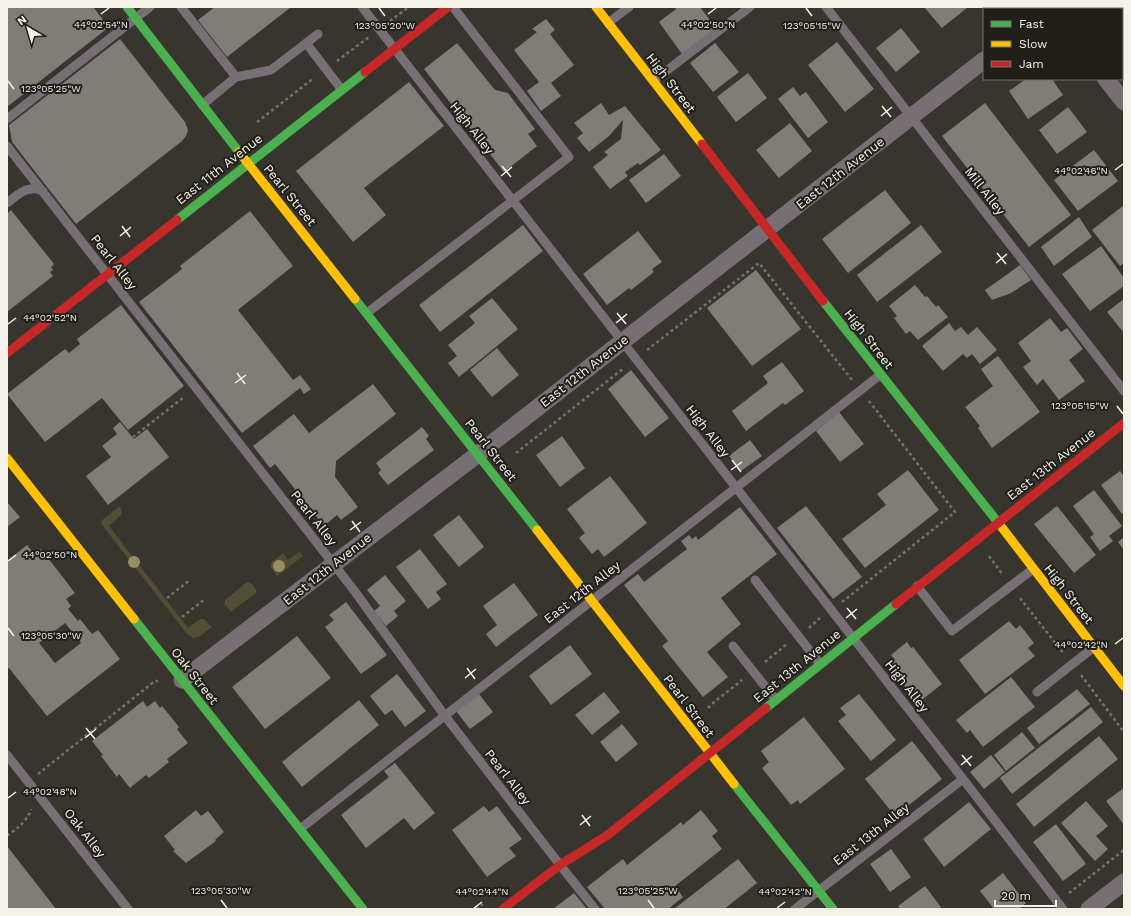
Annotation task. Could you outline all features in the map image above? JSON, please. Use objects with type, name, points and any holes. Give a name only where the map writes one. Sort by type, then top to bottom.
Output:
[{"type":"main road","name":"Pearl Street","points":[[127,7],[248,164],[478,454],[709,753],[833,909]]},
{"type":"main road","name":"East 11th Avenue","points":[[7,353],[448,7]]},
{"type":"main road","name":"High Street","points":[[596,7],[880,375],[998,522],[1124,686]]},
{"type":"main road","name":"East 13th Avenue","points":[[503,909],[560,865],[609,834],[917,586],[1124,424]]},
{"type":"main road","name":"Oak Street","points":[[7,458],[363,909]]},
{"type":"street","name":"East 12th Avenue","points":[[182,680],[478,454],[983,61]]},
{"type":"street","points":[[1107,80],[1124,102]]},
{"type":"street","points":[[1089,909],[1124,882]]},
{"type":"lane","points":[[7,119],[150,7]]},
{"type":"lane","points":[[181,7],[236,78]]},
{"type":"lane","name":"High Alley","points":[[362,7],[1060,905]]},
{"type":"lane","points":[[366,313],[569,157],[453,7]]},
{"type":"lane","points":[[608,23],[629,7]]},
{"type":"lane","points":[[654,82],[750,7]]},
{"type":"lane","name":"Mill Alley","points":[[826,7],[1124,391]]},
{"type":"lane","points":[[202,105],[236,78],[271,70],[318,34]]},
{"type":"lane","points":[[306,42],[342,90]]},
{"type":"lane","name":"Pearl Alley","points":[[7,146],[334,564],[445,716],[595,909]]},
{"type":"lane","points":[[7,202],[30,188],[36,188],[43,191]]},
{"type":"lane","name":"East 12th Alley","points":[[300,829],[880,375]]},
{"type":"lane","points":[[917,586],[952,631],[1033,569]]},
{"type":"lane","points":[[755,580],[820,664]]},
{"type":"lane","points":[[733,646],[776,700]]},
{"type":"lane","points":[[1037,692],[1094,647]]},
{"type":"lane","name":"Oak Alley","points":[[7,755],[128,909]]},
{"type":"lane","name":"East 13th Alley","points":[[795,909],[963,779]]},
{"type":"path","points":[[132,437],[172,406]]},
{"type":"path","points":[[982,560],[988,555],[1124,732]]},
{"type":"path","points":[[167,598],[190,580]]},
{"type":"path","points":[[182,617],[205,599]]},
{"type":"path","points":[[7,836],[25,822],[29,816],[33,802],[28,782],[156,681],[182,680]]},
{"type":"path","points":[[1060,905],[1124,850]]},
{"type":"shaded area","points":[[120,506],[122,514],[109,526],[188,628],[200,619],[204,619],[212,627],[199,637],[193,638],[187,634],[102,525],[101,521]]},
{"type":"shaded area","points":[[299,552],[303,556],[277,576],[271,568],[271,563],[283,553],[288,560]]},
{"type":"shaded area","points":[[247,582],[252,584],[257,592],[231,612],[225,605],[225,600]]},
{"type":"building","points":[[7,7],[93,7],[109,27],[7,107]]},
{"type":"building","points":[[215,7],[291,7],[227,57],[198,20]]},
{"type":"building","points":[[675,7],[700,7],[716,28],[682,54],[659,22],[676,9]]},
{"type":"building","points":[[924,7],[968,7],[942,28]]},
{"type":"building","points":[[1124,7],[1124,23],[1123,8],[1119,8]]},
{"type":"building","points":[[546,19],[555,30],[550,34],[574,65],[551,83],[561,96],[541,111],[527,91],[539,82],[514,50],[537,32],[532,29]]},
{"type":"building","points":[[901,28],[920,52],[896,72],[876,48]]},
{"type":"building","points":[[120,39],[185,122],[188,130],[182,141],[76,224],[12,142],[9,125]]},
{"type":"building","points":[[837,42],[874,89],[845,112],[808,65]]},
{"type":"building","points":[[457,43],[495,90],[508,93],[535,129],[528,134],[537,146],[504,172],[424,69]]},
{"type":"building","points":[[715,43],[739,72],[713,92],[690,63]]},
{"type":"building","points":[[748,73],[767,98],[736,122],[717,97]]},
{"type":"building","points":[[1025,80],[1053,80],[1063,95],[1028,119],[1009,91]]},
{"type":"building","points":[[409,82],[444,126],[364,188],[386,215],[353,242],[296,171]]},
{"type":"building","points":[[793,87],[800,96],[806,92],[828,122],[808,138],[778,99]]},
{"type":"building","points":[[601,103],[609,115],[625,106],[661,150],[640,165],[638,163],[625,172],[628,176],[610,189],[593,167],[608,155],[604,152],[621,139],[623,120],[609,136],[589,152],[577,138],[583,133],[574,123]]},
{"type":"building","points":[[985,103],[1071,215],[1029,247],[942,136]]},
{"type":"building","points":[[1068,107],[1087,132],[1057,154],[1039,130]]},
{"type":"building","points":[[790,123],[812,151],[779,178],[756,150]]},
{"type":"building","points":[[1094,150],[1118,181],[1078,211],[1054,180]]},
{"type":"building","points":[[664,154],[681,176],[646,203],[629,180]]},
{"type":"building","points":[[885,190],[911,223],[848,273],[822,239]]},
{"type":"building","points":[[1124,205],[1124,263],[1120,266],[1092,230]]},
{"type":"building","points":[[11,210],[54,264],[51,267],[53,270],[50,272],[53,276],[7,312],[7,211],[8,213]]},
{"type":"building","points":[[250,211],[293,266],[238,310],[293,380],[300,375],[311,389],[304,394],[300,388],[242,433],[139,302],[182,269],[180,266]]},
{"type":"building","points":[[1079,217],[1092,237],[1054,266],[1041,247]]},
{"type":"building","points":[[523,225],[543,251],[440,332],[419,305]]},
{"type":"building","points":[[921,225],[942,252],[877,302],[857,275]]},
{"type":"building","points":[[638,231],[662,262],[652,269],[654,272],[631,290],[629,288],[607,305],[583,274]]},
{"type":"building","points":[[1101,246],[1124,278],[1124,286],[1090,311],[1062,274]]},
{"type":"building","points":[[1020,265],[1031,280],[1011,293],[992,300],[985,290]]},
{"type":"building","points":[[756,270],[801,329],[752,366],[707,308]]},
{"type":"building","points":[[915,285],[936,307],[938,305],[948,317],[918,340],[910,331],[906,334],[894,318],[897,316],[889,306]]},
{"type":"building","points":[[492,298],[518,329],[459,377],[448,363],[457,356],[448,345],[475,323],[469,316]]},
{"type":"building","points":[[1124,299],[1124,333],[1107,312]]},
{"type":"building","points":[[121,305],[184,386],[128,430],[102,398],[45,442],[7,394],[65,349],[69,353],[80,344],[77,339]]},
{"type":"building","points":[[1050,318],[1061,332],[1067,328],[1083,349],[1069,360],[1085,381],[1059,400],[1043,379],[1037,385],[1023,367],[1031,361],[1018,343]]},
{"type":"building","points":[[949,323],[955,331],[961,327],[968,335],[977,327],[997,350],[980,364],[972,354],[967,358],[963,354],[943,371],[922,346]]},
{"type":"building","points":[[497,348],[519,375],[492,397],[470,370]]},
{"type":"building","points":[[998,356],[1040,412],[992,448],[978,428],[980,426],[965,407],[993,386],[981,369]]},
{"type":"building","points":[[782,362],[804,391],[785,405],[783,403],[746,431],[732,411],[768,383],[763,376]]},
{"type":"building","points":[[631,370],[669,418],[645,437],[608,389]]},
{"type":"building","points":[[373,384],[396,414],[336,461],[335,477],[358,507],[341,520],[337,515],[324,526],[275,464],[270,468],[253,446],[294,414],[309,433]]},
{"type":"building","points":[[839,412],[864,444],[840,462],[816,431]]},
{"type":"building","points":[[120,422],[134,439],[147,429],[169,457],[108,505],[86,476],[111,457],[102,446],[117,434],[113,428]]},
{"type":"building","points":[[422,427],[429,436],[426,439],[434,450],[388,485],[378,473],[381,470],[376,463]]},
{"type":"building","points":[[562,436],[585,468],[560,487],[536,455]]},
{"type":"building","points":[[750,440],[762,456],[741,471],[729,456]]},
{"type":"building","points":[[908,470],[939,510],[865,568],[842,539],[886,505],[877,494]]},
{"type":"building","points":[[1120,471],[1124,476],[1124,512],[1122,514],[1101,485]]},
{"type":"building","points":[[610,476],[647,523],[604,557],[598,549],[592,554],[579,538],[585,533],[567,509]]},
{"type":"building","points":[[1094,490],[1122,526],[1109,536],[1113,541],[1100,551],[1090,537],[1094,534],[1073,506]]},
{"type":"building","points":[[7,502],[20,517],[7,527]]},
{"type":"building","points":[[806,506],[862,577],[833,599],[777,528]]},
{"type":"building","points":[[1057,506],[1096,555],[1074,573],[1034,524]]},
{"type":"building","points":[[740,507],[777,554],[721,598],[741,624],[707,652],[728,677],[703,697],[662,646],[668,641],[624,585],[638,574],[644,582],[687,549],[681,541],[689,535],[692,539],[696,536],[698,540]]},
{"type":"building","points":[[459,515],[484,547],[459,567],[433,535]]},
{"type":"building","points":[[1124,537],[1124,550],[1118,542]]},
{"type":"building","points":[[27,545],[34,554],[41,549],[75,593],[66,599],[71,606],[68,609],[78,621],[80,619],[92,634],[98,630],[120,659],[47,716],[9,668],[7,669],[7,561]],"holes":[[[65,623],[81,643],[55,663],[39,643]]]},
{"type":"building","points":[[420,549],[447,584],[436,592],[441,599],[428,609],[396,567]]},
{"type":"building","points":[[385,575],[406,601],[394,611],[398,616],[386,626],[374,611],[380,606],[367,590]]},
{"type":"building","points":[[514,583],[538,615],[496,647],[486,634],[497,625],[483,606]]},
{"type":"building","points":[[346,602],[387,655],[361,674],[325,627],[334,620],[329,615]]},
{"type":"building","points":[[1009,621],[1016,629],[1020,625],[1034,643],[1028,648],[1035,656],[985,694],[959,660]]},
{"type":"building","points":[[297,636],[331,678],[265,729],[232,687]]},
{"type":"building","points":[[907,642],[911,648],[913,647],[942,684],[918,703],[888,665],[895,660],[891,655]]},
{"type":"building","points":[[570,645],[592,674],[551,705],[529,676]]},
{"type":"building","points":[[397,674],[426,711],[405,727],[392,710],[385,715],[370,696]]},
{"type":"building","points":[[1011,677],[1035,707],[983,747],[970,730],[967,733],[956,720]]},
{"type":"building","points":[[1077,689],[1090,704],[1039,744],[1027,728]]},
{"type":"building","points":[[604,692],[620,712],[592,735],[575,715]]},
{"type":"building","points":[[479,694],[493,712],[470,729],[456,711]]},
{"type":"building","points":[[859,694],[896,740],[871,761],[838,721],[846,715],[840,708]]},
{"type":"building","points":[[359,700],[379,725],[302,787],[282,762]]},
{"type":"building","points":[[143,701],[147,707],[155,701],[160,708],[162,706],[179,727],[177,729],[188,743],[167,759],[169,762],[149,778],[146,775],[130,788],[119,774],[117,777],[92,741]]},
{"type":"building","points":[[1091,707],[1103,722],[1012,794],[1000,778]]},
{"type":"building","points":[[804,717],[845,769],[800,804],[798,800],[791,805],[762,768],[769,762],[761,751]]},
{"type":"building","points":[[622,724],[638,744],[616,762],[600,742]]},
{"type":"building","points":[[1022,732],[1035,748],[1006,771],[994,755]]},
{"type":"building","points":[[1099,736],[1118,759],[1034,827],[1016,804]]},
{"type":"building","points":[[912,741],[942,779],[895,816],[865,779]]},
{"type":"building","points":[[991,755],[1005,772],[984,789],[970,772]]},
{"type":"building","points":[[395,763],[435,813],[414,830],[404,818],[366,848],[341,815],[389,777],[384,771]]},
{"type":"building","points":[[1124,788],[1124,825],[1106,801]]},
{"type":"building","points":[[1086,801],[1108,826],[1096,836],[1108,849],[1095,861],[1061,823]]},
{"type":"building","points":[[969,802],[991,829],[944,867],[923,839]]},
{"type":"building","points":[[484,806],[489,812],[497,806],[522,839],[509,848],[516,856],[487,877],[452,830]]},
{"type":"building","points":[[196,810],[201,816],[208,811],[224,832],[215,840],[216,841],[186,863],[173,851],[175,850],[164,836]]},
{"type":"building","points":[[701,810],[718,831],[712,836],[722,849],[675,886],[683,897],[668,909],[605,909],[587,887],[623,859],[627,865],[681,822],[683,825]]},
{"type":"building","points":[[1056,824],[1086,864],[1063,881],[1033,842]]},
{"type":"building","points":[[7,846],[56,909],[7,909]]},
{"type":"building","points":[[891,849],[911,877],[890,892],[870,864]]},
{"type":"building","points":[[738,859],[757,883],[724,909],[674,909]]},
{"type":"building","points":[[1003,873],[1026,903],[1019,909],[994,909],[980,891]]},
{"type":"building","points":[[925,886],[941,907],[939,909],[900,909],[898,906]]},
{"type":"building","points":[[574,893],[587,909],[553,909]]},
{"type":"traffic: fast","points":[[127,7],[239,152]]},
{"type":"traffic: fast","points":[[177,220],[365,72]]},
{"type":"traffic: fast","points":[[355,299],[537,530]]},
{"type":"traffic: fast","points":[[823,301],[1000,525]]},
{"type":"traffic: fast","points":[[766,708],[896,604]]},
{"type":"traffic: fast","points":[[134,619],[363,909]]},
{"type":"traffic: fast","points":[[734,784],[833,909]]},
{"type":"traffic: slow","points":[[596,7],[702,144]]},
{"type":"traffic: slow","points":[[239,152],[355,299]]},
{"type":"traffic: slow","points":[[7,458],[134,619]]},
{"type":"traffic: slow","points":[[1000,525],[1124,686]]},
{"type":"traffic: slow","points":[[537,530],[734,784]]},
{"type":"traffic: jam","points":[[365,72],[448,7]]},
{"type":"traffic: jam","points":[[702,144],[823,301]]},
{"type":"traffic: jam","points":[[7,353],[177,220]]},
{"type":"traffic: jam","points":[[896,604],[1124,423]]},
{"type":"traffic: jam","points":[[503,909],[560,865],[609,834],[766,708]]}]
